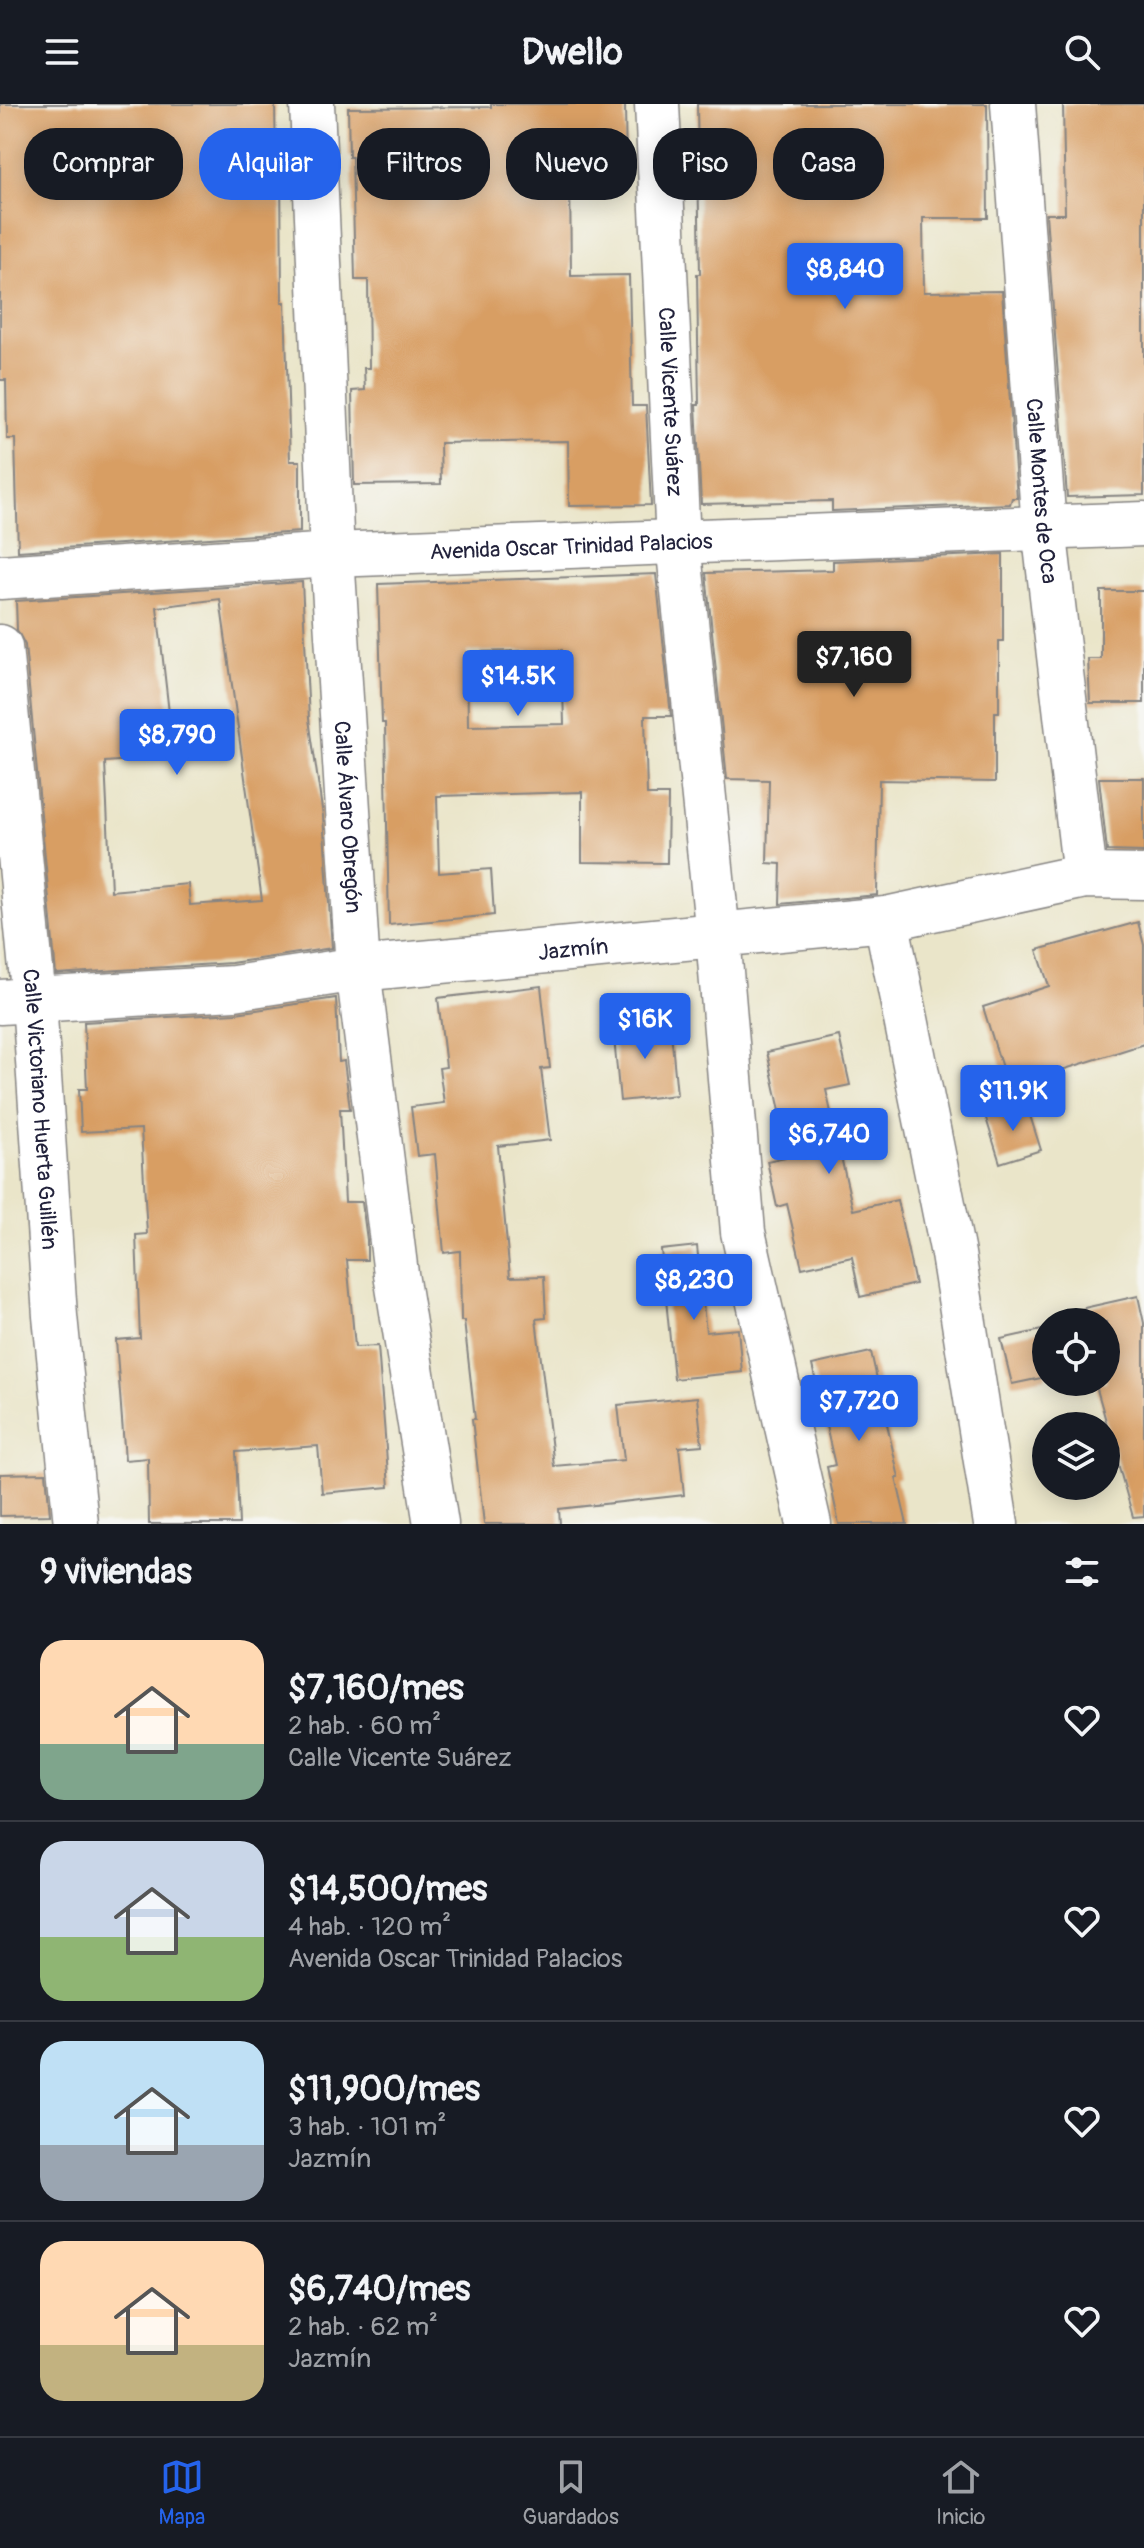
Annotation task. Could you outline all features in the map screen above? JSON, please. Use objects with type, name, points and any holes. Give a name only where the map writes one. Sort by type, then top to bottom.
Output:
[{"type":"street","name":"Calle Álvaro Obregón","points":[[312,104],[332,555],[358,969],[396,1274],[436,1524]]},
{"type":"street","name":"Calle Vicente Suárez","points":[[657,104],[678,542],[718,936],[743,1232],[809,1524]]},
{"type":"street","name":"Calle Montes de Oca","points":[[1013,104],[1044,528],[1085,876]]},
{"type":"street","name":"Avenida Oscar Trinidad Palacios","points":[[0,577],[332,555],[1144,524]]},
{"type":"street","name":"Calle Victoriano Huerta Guillén","points":[[0,647],[17,1001],[55,1316],[76,1524]]},
{"type":"street","name":"Jazmín","points":[[17,1001],[234,988],[358,969],[886,919],[1085,876],[1144,877]]},
{"type":"street","points":[[886,919],[953,1254],[996,1524]]},
{"type":"building","points":[[0,104],[275,104],[275,128],[199,128],[199,200],[281,200],[282,302],[285,302],[290,461],[300,461],[300,532],[18,551],[15,439],[7,439],[6,380],[0,380]]},
{"type":"building","points":[[491,104],[625,104],[625,128],[506,128],[506,200],[570,200],[571,276],[629,275],[632,406],[646,406],[651,505],[569,506],[568,441],[440,443],[441,484],[354,485],[352,391],[365,390],[364,368],[369,368],[368,280],[355,280],[348,108],[491,107]]},
{"type":"building","points":[[697,104],[987,104],[988,218],[923,218],[924,292],[1002,291],[1017,498],[1012,498],[1010,504],[832,511],[832,501],[701,504],[696,405],[699,405],[699,200],[757,200],[757,128],[697,128]]},
{"type":"building","points":[[1063,104],[1144,104],[1144,495],[1067,497],[1046,214],[1065,214]]},
{"type":"building","points":[[1003,554],[1003,641],[999,641],[995,782],[879,780],[877,895],[780,904],[781,864],[767,863],[769,780],[727,779],[706,573],[833,570],[833,561]]},
{"type":"building","points":[[656,574],[671,716],[645,716],[647,795],[668,795],[667,863],[582,862],[582,792],[437,796],[439,873],[491,869],[494,915],[389,925],[385,723],[382,723],[378,584]],"holes":[[[562,650],[564,724],[468,726],[467,652]]]},
{"type":"building","points":[[302,582],[309,719],[323,816],[332,948],[231,963],[56,974],[25,645],[17,630],[16,601]],"holes":[[[220,599],[262,900],[190,905],[188,884],[111,891],[105,762],[174,757],[157,607]]]},
{"type":"building","points":[[1101,591],[1144,591],[1144,703],[1090,703],[1088,659],[1101,659]]},
{"type":"building","points":[[1099,778],[1144,778],[1144,852],[1107,851]]},
{"type":"building","points":[[1138,922],[1144,945],[1144,1044],[1008,1087],[983,1007],[1049,986],[1037,950]]},
{"type":"building","points":[[541,986],[550,1068],[541,1069],[550,1140],[498,1146],[510,1277],[544,1276],[546,1318],[536,1319],[554,1466],[624,1460],[618,1405],[697,1397],[702,1445],[679,1447],[684,1495],[559,1509],[560,1524],[484,1524],[464,1321],[461,1321],[460,1251],[444,1253],[435,1154],[417,1156],[411,1107],[444,1103],[439,1068],[446,1067],[438,998]]},
{"type":"building","points":[[336,998],[339,1062],[344,1061],[350,1109],[340,1109],[345,1202],[362,1202],[367,1240],[367,1260],[347,1260],[355,1347],[378,1346],[389,1487],[322,1493],[318,1446],[236,1452],[239,1524],[149,1524],[148,1458],[125,1460],[116,1340],[140,1338],[136,1235],[147,1234],[141,1129],[81,1132],[79,1089],[87,1089],[84,1022],[236,1013]]},
{"type":"building","points":[[670,1021],[677,1095],[620,1101],[613,1027]]},
{"type":"building","points":[[839,1036],[850,1085],[826,1090],[853,1210],[897,1200],[915,1284],[860,1297],[852,1257],[802,1268],[787,1204],[777,1207],[767,1161],[790,1156],[767,1052]]},
{"type":"building","points":[[1026,1103],[1041,1150],[1000,1163],[985,1115]]},
{"type":"building","points":[[697,1246],[706,1332],[738,1329],[742,1372],[674,1379],[661,1250]]},
{"type":"building","points":[[1138,1296],[1144,1323],[1144,1516],[1133,1517],[1120,1471],[1120,1412],[1103,1412],[1099,1396],[1120,1396],[1120,1308],[1084,1308]]},
{"type":"building","points":[[1032,1332],[1032,1380],[1012,1384],[1001,1339]]},
{"type":"building","points":[[871,1352],[907,1524],[839,1524],[827,1467],[835,1465],[812,1365]]},
{"type":"building","points":[[46,1473],[50,1515],[0,1516],[0,1474]]}]
